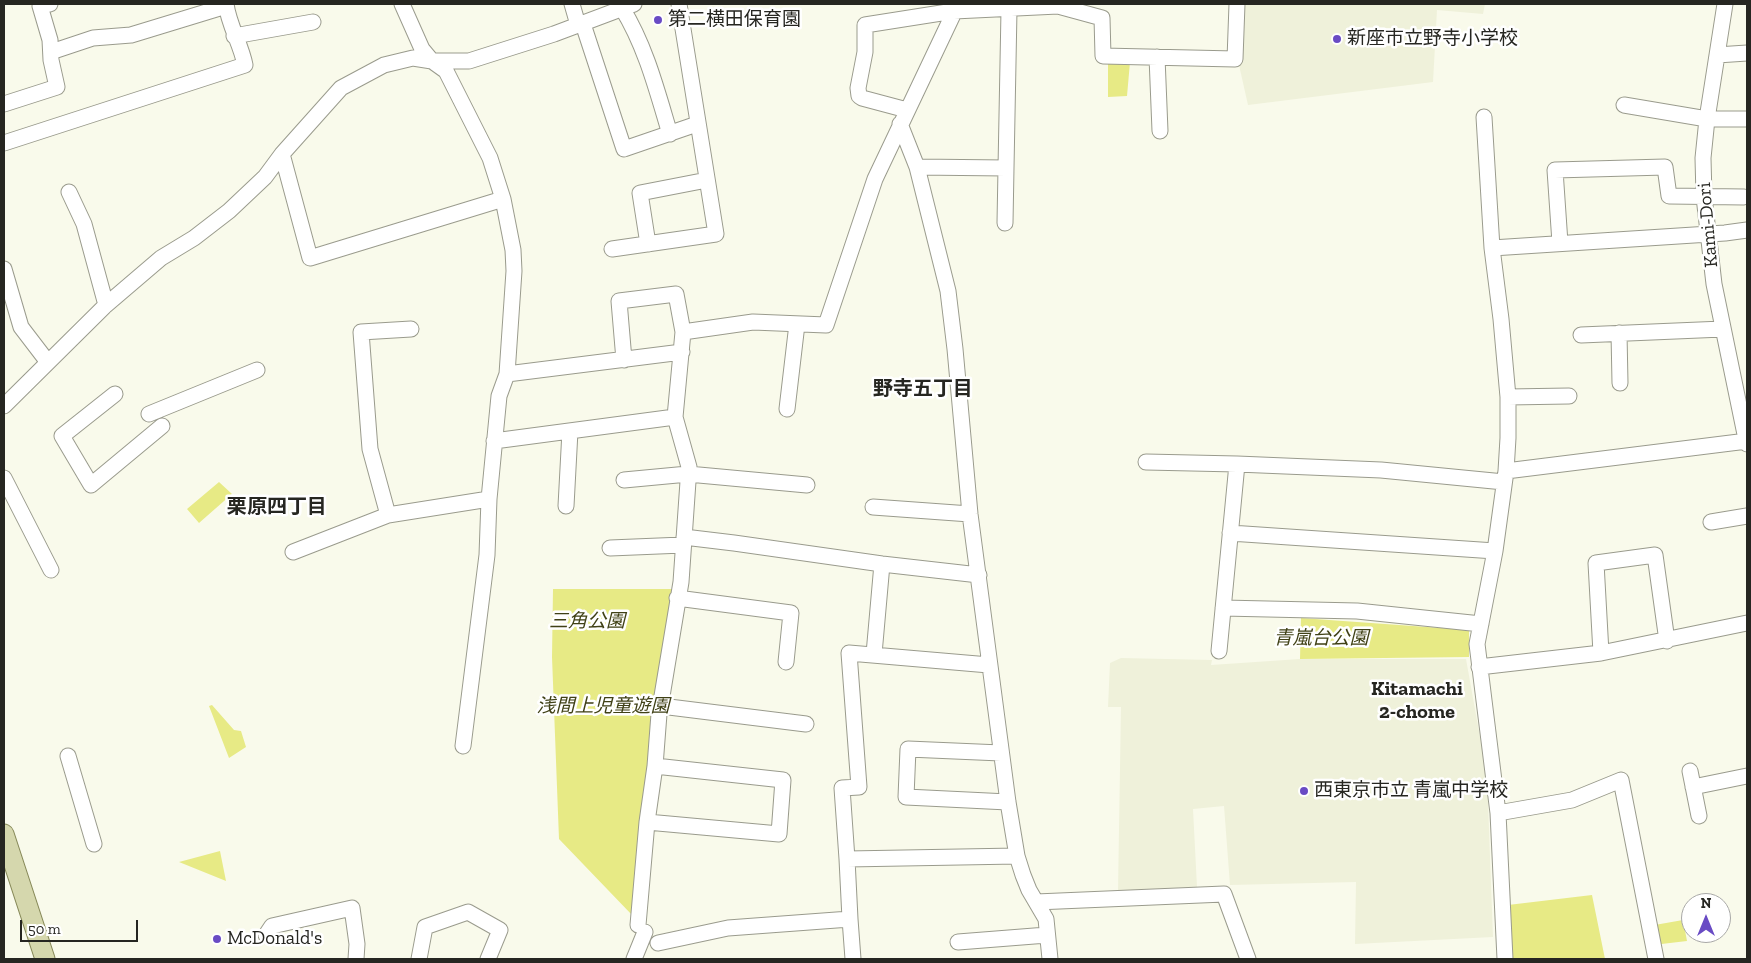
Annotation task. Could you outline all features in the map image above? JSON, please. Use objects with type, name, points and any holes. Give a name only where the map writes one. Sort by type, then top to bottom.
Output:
[{"type":"main road","points":[[4,834],[45,959]]},
{"type":"street","points":[[4,104],[57,87],[51,60],[50,40],[40,6],[50,4]]},
{"type":"street","points":[[402,4],[422,49],[432,61],[446,71],[490,158],[503,199],[513,250],[514,271],[507,374],[499,396],[489,499],[487,554],[463,746]]},
{"type":"street","points":[[572,4],[624,149],[697,124]]},
{"type":"street","points":[[612,249],[716,234],[679,4]]},
{"type":"street","points":[[907,110],[859,96],[858,88],[865,52],[865,24],[956,7],[1008,10],[1058,6],[1102,18],[1103,56],[1235,59],[1237,4]]},
{"type":"street","name":"Kami-Dori","points":[[1725,4],[1707,119],[1703,158],[1704,197],[1714,284],[1723,329],[1741,381],[1747,443]]},
{"type":"street","points":[[4,143],[245,65],[243,54],[234,36],[226,5],[131,35],[93,38],[51,52]]},
{"type":"street","points":[[4,406],[47,361],[106,305],[161,258],[194,238],[228,211],[265,177],[282,154],[341,88],[384,65],[414,58],[432,61],[469,61],[628,6],[649,65],[670,134]]},
{"type":"street","points":[[683,332],[753,322],[826,325],[875,179],[956,7]]},
{"type":"street","points":[[1005,223],[1008,10]]},
{"type":"street","points":[[234,36],[313,22]]},
{"type":"street","points":[[1717,55],[1747,53]]},
{"type":"street","points":[[1158,57],[1160,131]]},
{"type":"street","points":[[1624,105],[1707,119],[1747,118]]},
{"type":"street","points":[[1484,118],[1492,248],[1508,397],[1505,477],[1495,551],[1476,644],[1498,813],[1505,959]]},
{"type":"street","points":[[900,124],[917,167],[948,291],[970,514],[1008,802],[1017,856],[1029,890],[1046,919],[1050,959]]},
{"type":"street","points":[[282,154],[310,258],[503,199]]},
{"type":"street","points":[[1560,243],[1555,170],[1665,166],[1669,196],[1744,197]]},
{"type":"street","points":[[917,167],[1006,168]]},
{"type":"street","points":[[648,244],[640,193],[707,180]]},
{"type":"street","points":[[69,192],[84,224],[106,305]]},
{"type":"street","points":[[1492,248],[1747,230]]},
{"type":"street","points":[[4,269],[21,327],[47,361]]},
{"type":"street","points":[[624,360],[619,301],[676,294],[683,332],[675,417],[689,467],[681,582],[660,706],[656,766],[647,822],[642,928],[634,959]]},
{"type":"street","points":[[787,409],[797,324]]},
{"type":"street","points":[[388,515],[370,449],[361,332],[411,329]]},
{"type":"street","points":[[1582,336],[1723,329]]},
{"type":"street","points":[[1619,333],[1620,383]]},
{"type":"street","points":[[507,374],[682,352]]},
{"type":"street","points":[[149,414],[257,370]]},
{"type":"street","points":[[115,394],[62,436],[91,485],[162,426]]},
{"type":"street","points":[[1508,397],[1569,396]]},
{"type":"street","points":[[494,441],[675,417]]},
{"type":"street","points":[[566,506],[570,431]]},
{"type":"street","points":[[1146,462],[1381,470],[1505,477],[1747,443]]},
{"type":"street","points":[[1219,651],[1237,464]]},
{"type":"street","points":[[624,480],[688,474],[806,485]]},
{"type":"street","points":[[4,478],[51,570]]},
{"type":"street","points":[[293,552],[388,515],[489,499]]},
{"type":"street","points":[[873,507],[970,514]]},
{"type":"street","points":[[1711,522],[1747,516]]},
{"type":"street","points":[[1230,533],[1495,551]]},
{"type":"street","points":[[610,548],[684,541],[734,543],[882,564],[979,575]]},
{"type":"street","points":[[1601,654],[1596,563],[1655,555],[1667,641]]},
{"type":"street","points":[[874,654],[882,564]]},
{"type":"street","points":[[677,598],[791,613],[786,662]]},
{"type":"street","points":[[1223,608],[1357,611],[1481,624]]},
{"type":"street","points":[[1479,667],[1601,654],[1747,624]]},
{"type":"street","points":[[853,959],[842,788],[859,787],[849,653],[989,665]]},
{"type":"street","points":[[660,706],[806,724]]},
{"type":"street","points":[[1001,753],[908,749],[906,798],[1008,802]]},
{"type":"street","points":[[68,756],[94,844]]},
{"type":"street","points":[[647,822],[779,834],[784,780],[656,766]]},
{"type":"street","points":[[1690,771],[1699,816]]},
{"type":"street","points":[[1693,787],[1747,776]]},
{"type":"street","points":[[1498,813],[1572,800],[1621,780],[1656,959]]},
{"type":"street","points":[[846,859],[1017,856]]},
{"type":"street","points":[[1036,902],[1224,894],[1248,959]]},
{"type":"street","points":[[266,934],[272,926],[352,908],[357,944],[356,959]]},
{"type":"street","points":[[419,959],[425,927],[468,912],[500,930],[488,959]]},
{"type":"street","points":[[658,943],[728,928],[850,920]]},
{"type":"street","points":[[958,942],[1047,935]]},
{"type":"shaded area","name":"新座市立野寺小学校","points":[[1239,4],[1485,4],[1483,14],[1437,10],[1433,82],[1248,105],[1239,65]]},
{"type":"shaded area","name":"西東京市立 青嵐中学校","points":[[1121,658],[1212,660],[1211,665],[1300,659],[1466,659],[1487,776],[1493,937],[1355,944],[1356,882],[1230,885],[1224,806],[1193,809],[1197,887],[1118,891],[1121,707],[1108,707],[1110,663]]},
{"type":"green space","points":[[1108,62],[1130,62],[1127,96],[1108,97]]},
{"type":"green space","points":[[219,482],[232,494],[199,523],[187,509]]},
{"type":"green space","name":"浅間上児童遊園","points":[[553,589],[672,589],[632,915],[559,839],[552,657]]},
{"type":"green space","name":"青嵐台公園","points":[[1301,618],[1469,630],[1469,657],[1300,659]]},
{"type":"green space","points":[[212,705],[234,730],[241,731],[246,747],[229,758],[209,706]]},
{"type":"green space","points":[[220,851],[226,881],[179,862]]},
{"type":"green space","points":[[1592,895],[1605,959],[1511,959],[1508,905]]},
{"type":"green space","points":[[1681,920],[1681,942],[1653,945],[1649,926]]},
{"type":"place","name":"第二横田保育園","points":[[658,20]]},
{"type":"place","name":"新座市立野寺小学校","points":[[1337,39]]},
{"type":"place","name":"西東京市立 青嵐中学校","points":[[1304,791]]},
{"type":"place","name":"McDonald's","points":[[217,939]]},
{"type":"district","name":"野寺五丁目","points":[[923,389]]},
{"type":"district","name":"栗原四丁目","points":[[277,507]]},
{"type":"district","name":"Kitamachi 2-chome","points":[[1417,700]]},
{"type":"park label","name":"三角公園","points":[[587,622]]}]
